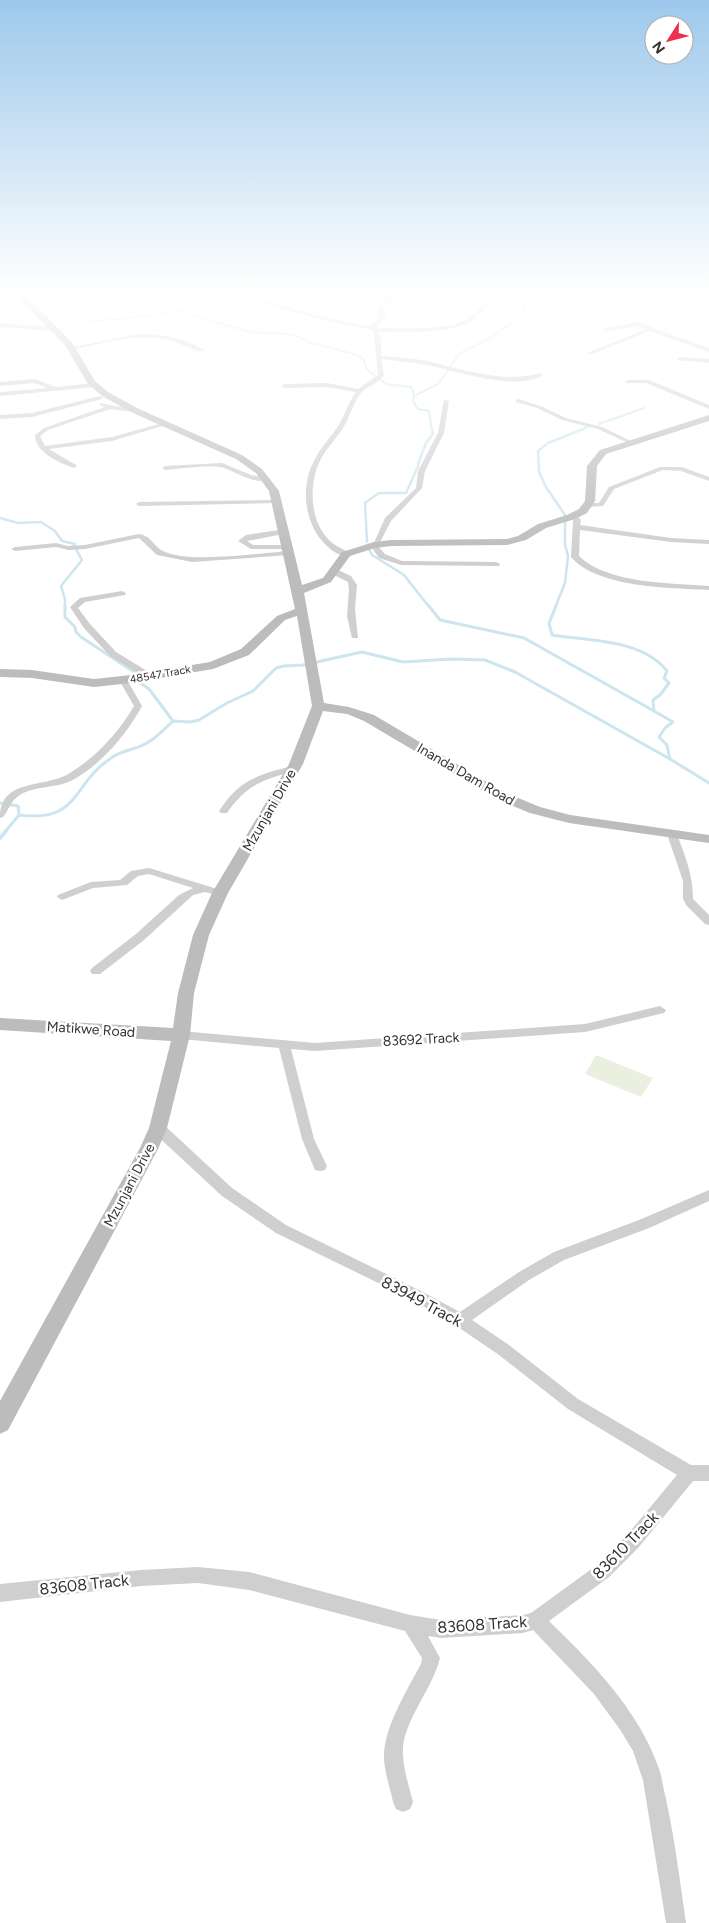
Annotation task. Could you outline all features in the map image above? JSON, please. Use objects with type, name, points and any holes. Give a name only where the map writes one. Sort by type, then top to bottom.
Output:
[{"type":"main road","name":"Mzunjani Drive","points":[[0,1423],[150,1149],[158,1128],[181,1035],[186,993],[201,935],[220,894],[293,769],[318,706],[309,647],[285,531],[278,502],[268,479],[254,466],[240,457],[102,396],[90,378]]},
{"type":"main road","points":[[298,591],[324,583],[335,572],[346,554],[376,544],[507,542],[522,538],[549,523],[583,511],[591,497],[592,466],[603,452],[709,418]]},
{"type":"main road","name":"48547 Track","points":[[0,673],[32,674],[94,683],[213,665],[238,656],[255,644],[281,618],[302,610]]},
{"type":"main road","name":"Inanda Dam Road","points":[[318,706],[348,711],[370,718],[501,796],[535,810],[569,819],[709,839]]},
{"type":"main road","name":"Matikwe Road","points":[[0,1024],[181,1035]]},
{"type":"street","points":[[346,554],[334,548],[319,531],[313,518],[309,494],[316,462],[332,440],[359,391],[378,378]]},
{"type":"street","points":[[503,378],[532,378]]},
{"type":"street","points":[[0,384],[35,381],[56,388]]},
{"type":"street","points":[[628,382],[647,381],[709,407]]},
{"type":"street","points":[[0,394],[95,385]]},
{"type":"street","points":[[284,386],[327,385],[359,391]]},
{"type":"street","points":[[102,396],[99,402],[108,408]]},
{"type":"street","points":[[14,417],[32,415],[102,396]]},
{"type":"street","points":[[518,400],[539,407],[564,419],[600,428],[630,442]]},
{"type":"street","points":[[446,401],[440,434],[421,469],[419,488],[388,520],[376,544],[382,556],[401,563],[496,564]]},
{"type":"street","points":[[74,466],[54,458],[43,448],[37,436],[41,432],[108,408],[134,410]]},
{"type":"street","points":[[0,417],[32,415]]},
{"type":"street","points":[[43,448],[112,439],[166,424]]},
{"type":"street","points":[[165,468],[222,465],[254,479],[268,479]]},
{"type":"street","points":[[587,505],[601,505],[611,488],[662,468],[682,469],[709,479]]},
{"type":"street","points":[[139,504],[278,502]]},
{"type":"street","points":[[573,516],[577,520],[575,557],[581,563],[597,572],[615,578],[709,588]]},
{"type":"street","points":[[576,527],[666,540],[709,542]]},
{"type":"street","points":[[285,531],[249,537],[242,541],[251,546],[289,550]]},
{"type":"street","points":[[15,549],[56,545],[68,548],[85,547],[139,536],[144,537],[158,551],[192,560],[289,550]]},
{"type":"street","points":[[335,572],[348,577],[352,582],[354,594],[351,612],[355,636]]},
{"type":"street","points":[[122,593],[83,600],[74,607],[87,626],[113,654],[149,676]]},
{"type":"street","points":[[5,807],[20,791],[54,783],[76,774],[117,737],[138,706],[123,680]]},
{"type":"street","points":[[224,811],[232,796],[248,784],[274,773],[293,769]]},
{"type":"street","points":[[672,834],[688,881],[688,899],[709,921]]},
{"type":"street","points":[[62,897],[91,885],[124,883],[135,873],[144,871],[160,873],[220,894]]},
{"type":"street","points":[[96,972],[140,937],[189,893],[203,889]]},
{"type":"street","name":"83692 Track","points":[[181,1035],[238,1038],[284,1045],[315,1047],[585,1028],[660,1010]]},
{"type":"street","points":[[284,1045],[308,1139],[320,1166]]},
{"type":"street","name":"83949 Track","points":[[158,1128],[226,1192],[281,1229],[418,1296],[460,1320],[504,1350],[574,1404],[690,1473]]},
{"type":"street","points":[[460,1320],[524,1276],[559,1256],[644,1224],[709,1195]]},
{"type":"street","points":[[690,1473],[709,1473]]},
{"type":"street","name":"83610 Track","points":[[536,1620],[603,1571],[633,1541],[690,1473]]},
{"type":"street","name":"83608 Track","points":[[0,1593],[141,1578],[198,1575],[249,1581],[410,1624],[442,1629],[523,1624],[536,1620],[577,1660],[627,1722],[641,1748],[650,1768],[662,1827],[676,1923]]},
{"type":"street","points":[[403,1802],[393,1755],[395,1740],[408,1706],[429,1667],[431,1658],[410,1624]]},
{"type":"shaded area","points":[[596,1055],[653,1078],[641,1097],[585,1074]]},
{"type":"waterway","points":[[414,396],[438,384],[442,378]]},
{"type":"waterway","points":[[381,380],[386,384],[411,387],[414,394],[413,401],[418,409],[429,411],[432,430]]},
{"type":"waterway","points":[[599,424],[644,408]]},
{"type":"waterway","points":[[580,430],[589,426]]},
{"type":"waterway","points":[[418,464],[426,443],[433,434],[432,429]]},
{"type":"waterway","points":[[565,515],[546,487],[539,472],[538,451],[548,443],[583,429]]},
{"type":"waterway","points":[[367,542],[365,503],[379,493],[406,493],[418,466]]},
{"type":"waterway","points":[[0,518],[18,523],[41,522],[55,531],[62,541],[75,544],[74,546]]},
{"type":"waterway","points":[[555,608],[565,583],[568,556],[565,545],[565,522]]},
{"type":"waterway","points":[[368,547],[372,555],[404,575],[430,608]]},
{"type":"waterway","points":[[76,549],[82,560],[61,586],[65,599],[65,617],[75,627],[76,632],[81,637],[137,674]]},
{"type":"waterway","points":[[429,606],[440,620],[524,638],[654,711]]},
{"type":"waterway","points":[[556,606],[549,623],[552,635],[614,643],[629,647],[644,653],[667,671],[664,678],[669,683],[660,695],[653,700],[654,711]]},
{"type":"waterway","points":[[173,721],[190,722],[199,720],[227,703],[253,691],[276,668],[284,666],[303,665],[362,652],[403,662],[451,659],[485,660],[515,672],[670,759]]},
{"type":"waterway","points":[[139,682],[149,689],[173,721]]},
{"type":"waterway","points":[[654,711],[673,722],[665,728],[659,737],[667,745],[670,759]]},
{"type":"waterway","points":[[19,815],[39,816],[64,808],[73,800],[88,779],[98,769],[122,752],[147,743],[173,721]]},
{"type":"waterway","points":[[670,759],[709,783]]},
{"type":"waterway","points":[[0,803],[18,806],[19,815]]},
{"type":"waterway","points":[[5,832],[19,815]]},
{"type":"waterway","points":[[0,838],[6,831]]}]
